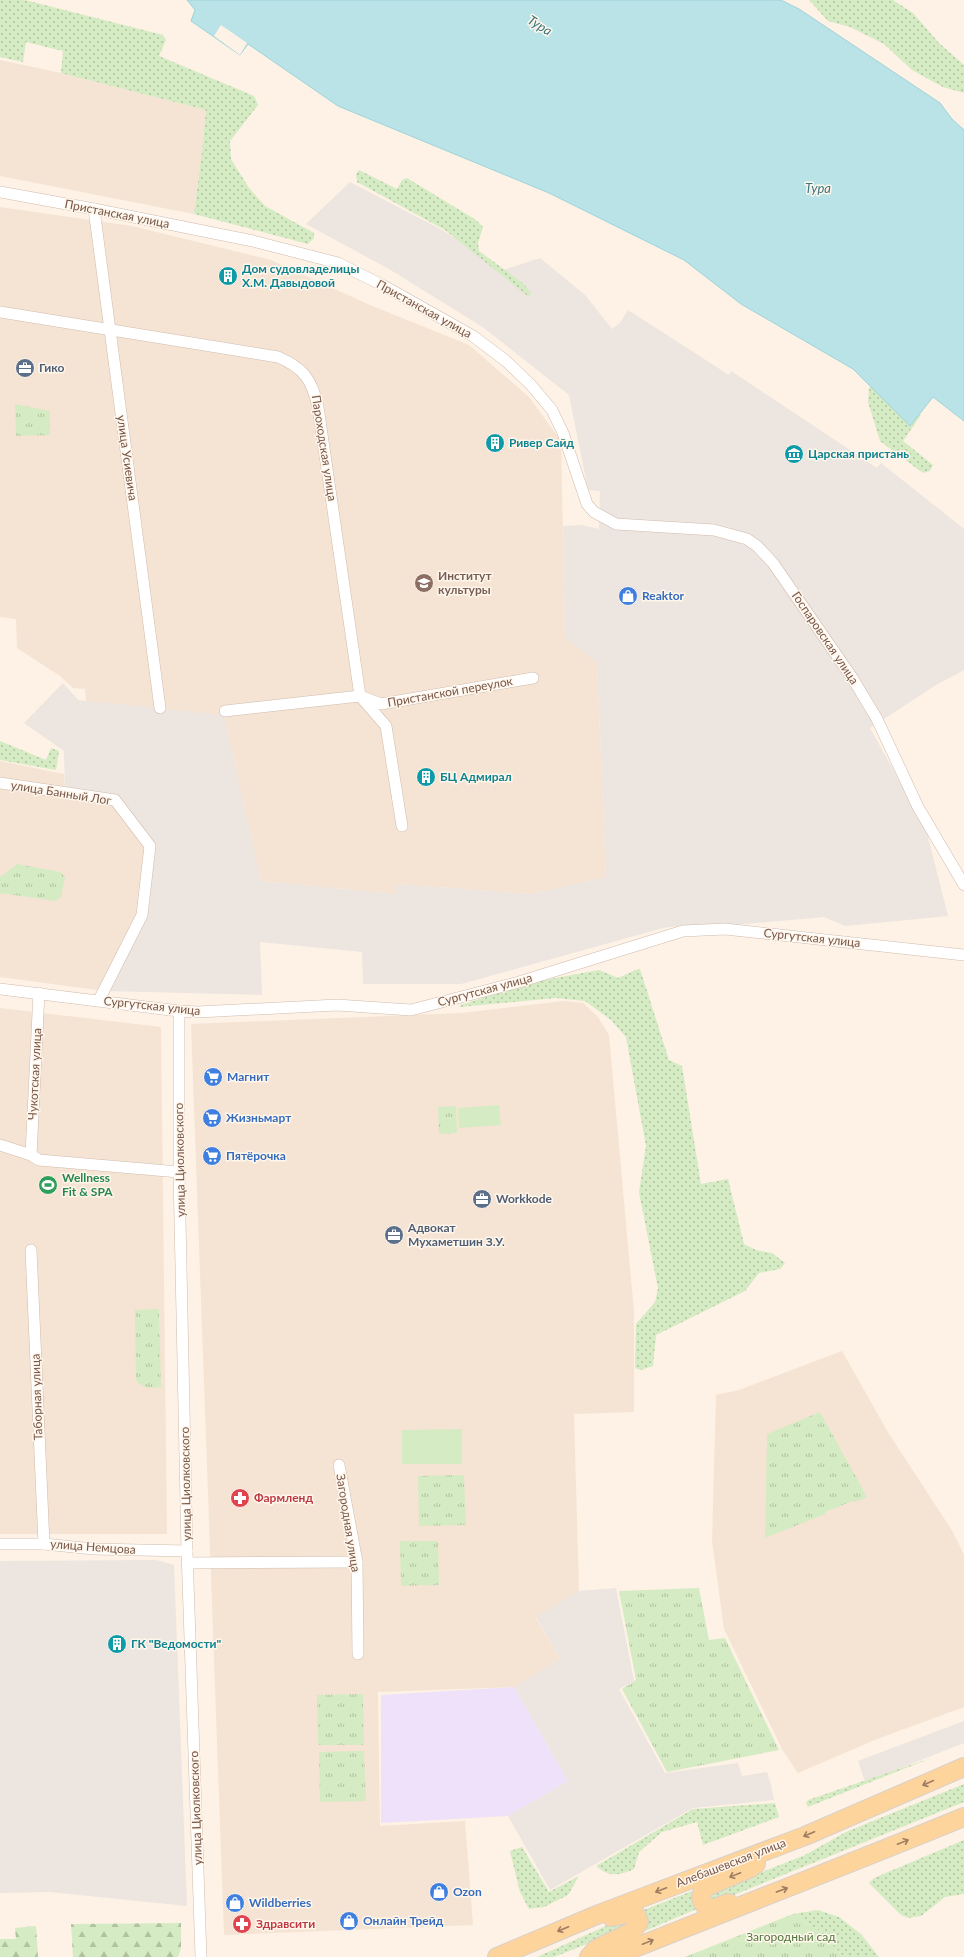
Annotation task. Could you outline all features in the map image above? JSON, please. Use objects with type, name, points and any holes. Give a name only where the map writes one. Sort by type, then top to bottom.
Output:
[{"type":"main road","name":"Алебашевская улица","points":[[497,1957],[599,1914],[805,1836],[964,1767]]},
{"type":"main road","points":[[612,1957],[758,1898],[831,1872],[964,1817]]},
{"type":"main road","points":[[758,1898],[740,1899],[714,1908],[707,1907],[700,1897],[702,1890],[706,1887],[751,1868],[778,1845]]},
{"type":"main road","points":[[589,1957],[596,1949],[633,1931],[639,1922],[636,1915],[632,1913],[611,1917],[599,1914]]},
{"type":"street","name":"Пристанская улица","points":[[0,192],[253,241],[338,263],[384,286],[474,336],[506,361],[531,385],[552,410],[563,433],[587,504],[594,512]]},
{"type":"street","name":"улица Усиевича","points":[[94,209],[160,708]]},
{"type":"street","name":"Пароходская улица","points":[[0,312],[278,357],[292,364],[305,374],[311,383],[318,407],[360,696]]},
{"type":"street","name":"Госпаровская улица","points":[[594,512],[616,524],[714,530],[747,539],[757,546],[788,581],[853,679],[877,719],[918,807],[964,885]]},
{"type":"street","name":"Пристанской переулок","points":[[225,711],[360,696],[381,704],[533,678]]},
{"type":"street","points":[[360,696],[386,726],[402,826]]},
{"type":"street","name":"улица Банный Лог","points":[[0,783],[115,800],[150,846],[142,915],[99,1000]]},
{"type":"street","name":"Сургутская улица","points":[[0,989],[198,1012],[337,1006],[411,1010],[519,982],[683,931],[725,929],[964,955]]},
{"type":"street","name":"Чукотская улица","points":[[31,1155],[39,993]]},
{"type":"street","name":"улица Циолковского","points":[[179,1011],[179,1172],[187,1563],[201,1957]]},
{"type":"street","points":[[0,1145],[31,1155],[39,1160],[179,1172]]},
{"type":"street","name":"Таборная улица","points":[[31,1250],[44,1544]]},
{"type":"street","name":"Загородная улица","points":[[339,1465],[357,1562],[358,1654]]},
{"type":"street","name":"улица Немцова","points":[[0,1544],[44,1544],[94,1550],[187,1550]]},
{"type":"street","points":[[187,1563],[357,1562]]},
{"type":"shaded area","points":[[0,60],[61,73],[206,110],[194,214],[0,176]]},
{"type":"shaded area","points":[[350,182],[444,231],[503,270],[540,258],[585,295],[612,329],[620,323],[628,310],[729,375],[731,371],[877,468],[881,463],[964,529],[964,670],[936,685],[870,728],[926,829],[948,916],[845,926],[824,917],[712,927],[685,925],[663,928],[461,984],[363,984],[362,952],[260,942],[262,995],[105,991],[142,915],[150,846],[115,800],[65,791],[64,751],[24,723],[63,683],[78,700],[224,715],[261,881],[396,894],[397,884],[531,894],[606,877],[597,663],[565,637],[563,526],[582,525],[599,529],[600,491],[588,490],[569,395],[484,328],[389,269],[306,224]]},
{"type":"shaded area","points":[[0,207],[132,226],[271,260],[370,305],[469,345],[529,397],[561,441],[565,637],[597,663],[606,877],[531,894],[397,884],[396,894],[261,881],[224,715],[86,701],[85,689],[73,688],[60,676],[17,648],[16,619],[0,617]]},
{"type":"shaded area","points":[[0,761],[64,774],[65,791],[115,800],[150,846],[142,915],[105,991],[0,977]]},
{"type":"shaded area","points":[[564,1001],[583,1003],[598,1017],[609,1035],[634,1312],[634,1412],[574,1414],[579,1591],[536,1618],[560,1659],[514,1687],[378,1692],[380,1826],[465,1821],[473,1925],[224,1935],[191,1024],[462,1013]]},
{"type":"shaded area","points":[[0,1008],[161,1027],[167,1534],[0,1534]]},
{"type":"shaded area","points":[[842,1351],[889,1434],[953,1532],[964,1555],[964,1707],[877,1739],[798,1773],[782,1749],[724,1629],[712,1541],[716,1395],[739,1390]]},
{"type":"shaded area","points":[[156,1560],[174,1565],[187,1906],[50,1892],[0,1893],[0,1561]]},
{"type":"shaded area","points":[[616,1588],[634,1681],[619,1689],[665,1773],[738,1763],[742,1776],[767,1772],[774,1800],[693,1808],[550,1890],[508,1816],[568,1781],[514,1687],[560,1659],[536,1617],[579,1591]]},
{"type":"shaded area","points":[[514,1687],[568,1781],[508,1816],[381,1823],[381,1695]]},
{"type":"shaded area","points":[[964,1721],[964,1743],[865,1782],[858,1761]]},
{"type":"green space","points":[[0,0],[25,0],[163,35],[166,40],[159,56],[254,96],[258,105],[230,141],[231,159],[249,188],[265,206],[314,233],[314,238],[308,244],[194,214],[206,110],[61,73],[63,51],[26,42],[23,62],[0,57]]},
{"type":"green space","points":[[809,0],[893,0],[913,13],[939,43],[964,65],[964,93],[943,87],[912,70],[884,44],[850,27],[828,21]]},
{"type":"green space","points":[[359,170],[397,189],[402,180],[407,178],[476,220],[483,227],[478,243],[479,251],[524,284],[531,293],[529,297],[445,230],[357,182],[356,174]]},
{"type":"green space","points":[[881,380],[921,415],[903,441],[933,465],[930,471],[923,473],[880,441],[868,402],[869,388],[873,383]]},
{"type":"green space","points":[[15,404],[50,411],[50,435],[16,436]]},
{"type":"green space","points":[[0,741],[46,760],[51,748],[59,751],[56,770],[0,760]]},
{"type":"green space","points":[[17,864],[60,872],[65,877],[61,897],[56,901],[0,893],[0,877]]},
{"type":"green space","points":[[640,969],[669,1060],[682,1066],[701,1184],[728,1179],[744,1244],[756,1250],[772,1253],[785,1263],[780,1269],[759,1273],[745,1291],[656,1335],[653,1366],[641,1370],[635,1368],[636,1324],[655,1302],[658,1288],[639,1192],[646,1146],[626,1037],[611,1020],[585,1001],[556,998],[459,1007],[461,1005],[528,983],[599,970],[618,978]]},
{"type":"green space","points":[[499,1105],[501,1125],[459,1128],[458,1108]]},
{"type":"green space","points":[[456,1106],[457,1133],[439,1134],[438,1107]]},
{"type":"green space","points":[[159,1309],[161,1387],[153,1388],[141,1385],[136,1380],[135,1310]]},
{"type":"green space","points":[[820,1412],[867,1497],[825,1512],[825,1514],[765,1538],[767,1434]]},
{"type":"green space","points":[[462,1429],[462,1464],[402,1464],[402,1430]]},
{"type":"green space","points":[[464,1475],[466,1525],[419,1526],[418,1476]]},
{"type":"green space","points":[[400,1541],[438,1541],[439,1585],[401,1586]]},
{"type":"green space","points":[[699,1588],[709,1640],[725,1638],[779,1750],[667,1772],[622,1689],[636,1680],[619,1591]]},
{"type":"green space","points":[[363,1694],[364,1745],[318,1745],[317,1695]]},
{"type":"green space","points":[[364,1751],[366,1801],[320,1802],[319,1752]]},
{"type":"green space","points":[[931,1758],[808,1807],[806,1803],[808,1800]]},
{"type":"green space","points":[[964,1784],[964,1802],[714,1903],[707,1894],[805,1855],[846,1832]]},
{"type":"green space","points":[[775,1803],[779,1817],[703,1845],[697,1822],[662,1832],[639,1852],[634,1869],[624,1873],[610,1874],[596,1866],[693,1809]]},
{"type":"green space","points":[[964,1840],[964,1894],[945,1897],[921,1916],[909,1918],[901,1915],[869,1883],[874,1878]]},
{"type":"green space","points":[[522,1847],[549,1892],[579,1876],[568,1895],[544,1907],[529,1909],[520,1892],[510,1851]]},
{"type":"green space","points":[[697,1889],[699,1908],[645,1931],[646,1923],[641,1911]]},
{"type":"green space","points":[[818,1910],[839,1917],[861,1934],[879,1957],[844,1957],[817,1929],[793,1914]]},
{"type":"green space","name":"Загородный сад","points":[[793,1914],[817,1929],[844,1957],[685,1957]]},
{"type":"green space","points":[[628,1916],[630,1927],[554,1957],[537,1957]]},
{"type":"green space","points":[[181,1923],[181,1948],[178,1957],[73,1957],[71,1924]]},
{"type":"green space","points":[[36,1926],[38,1957],[0,1957],[0,1939],[16,1939],[15,1928]]},
{"type":"water","name":"Тура","points":[[187,0],[781,0],[799,9],[940,103],[952,119],[964,130],[964,421],[933,397],[910,426],[853,369],[741,304],[684,260],[549,193],[338,106],[248,44],[240,55],[191,21],[195,10]]},
{"type":"pier","points":[[221,25],[247,43],[240,55],[214,36]]},
{"type":"place","name":"Дом судовладелицы Х.М. Давыдовой","points":[[228,276]]},
{"type":"place","name":"Гико","points":[[25,368]]},
{"type":"place","name":"Ривер Сайд","points":[[495,443]]},
{"type":"place","name":"Царская пристань","points":[[794,454]]},
{"type":"place","name":"Институт культуры","points":[[424,583]]},
{"type":"place","name":"Reaktor","points":[[628,596]]},
{"type":"place","name":"БЦ Адмирал","points":[[426,777]]},
{"type":"place","name":"Магнит","points":[[213,1077]]},
{"type":"place","name":"Жизньмарт","points":[[212,1118]]},
{"type":"place","name":"Пятёрочка","points":[[212,1156]]},
{"type":"place","name":"Wellness Fit & SPA","points":[[48,1185]]},
{"type":"place","name":"Workkode","points":[[482,1199]]},
{"type":"place","name":"Адвокат Мухаметшин З.У.","points":[[394,1235]]},
{"type":"place","name":"Фармленд","points":[[240,1498]]},
{"type":"place","name":"ГК \"Ведомости\"","points":[[117,1644]]},
{"type":"place","name":"Ozon","points":[[439,1892]]},
{"type":"place","name":"Wildberries","points":[[235,1903]]},
{"type":"place","name":"Онлайн Трейд","points":[[349,1921]]},
{"type":"place","name":"Здравсити","points":[[242,1924]]}]
